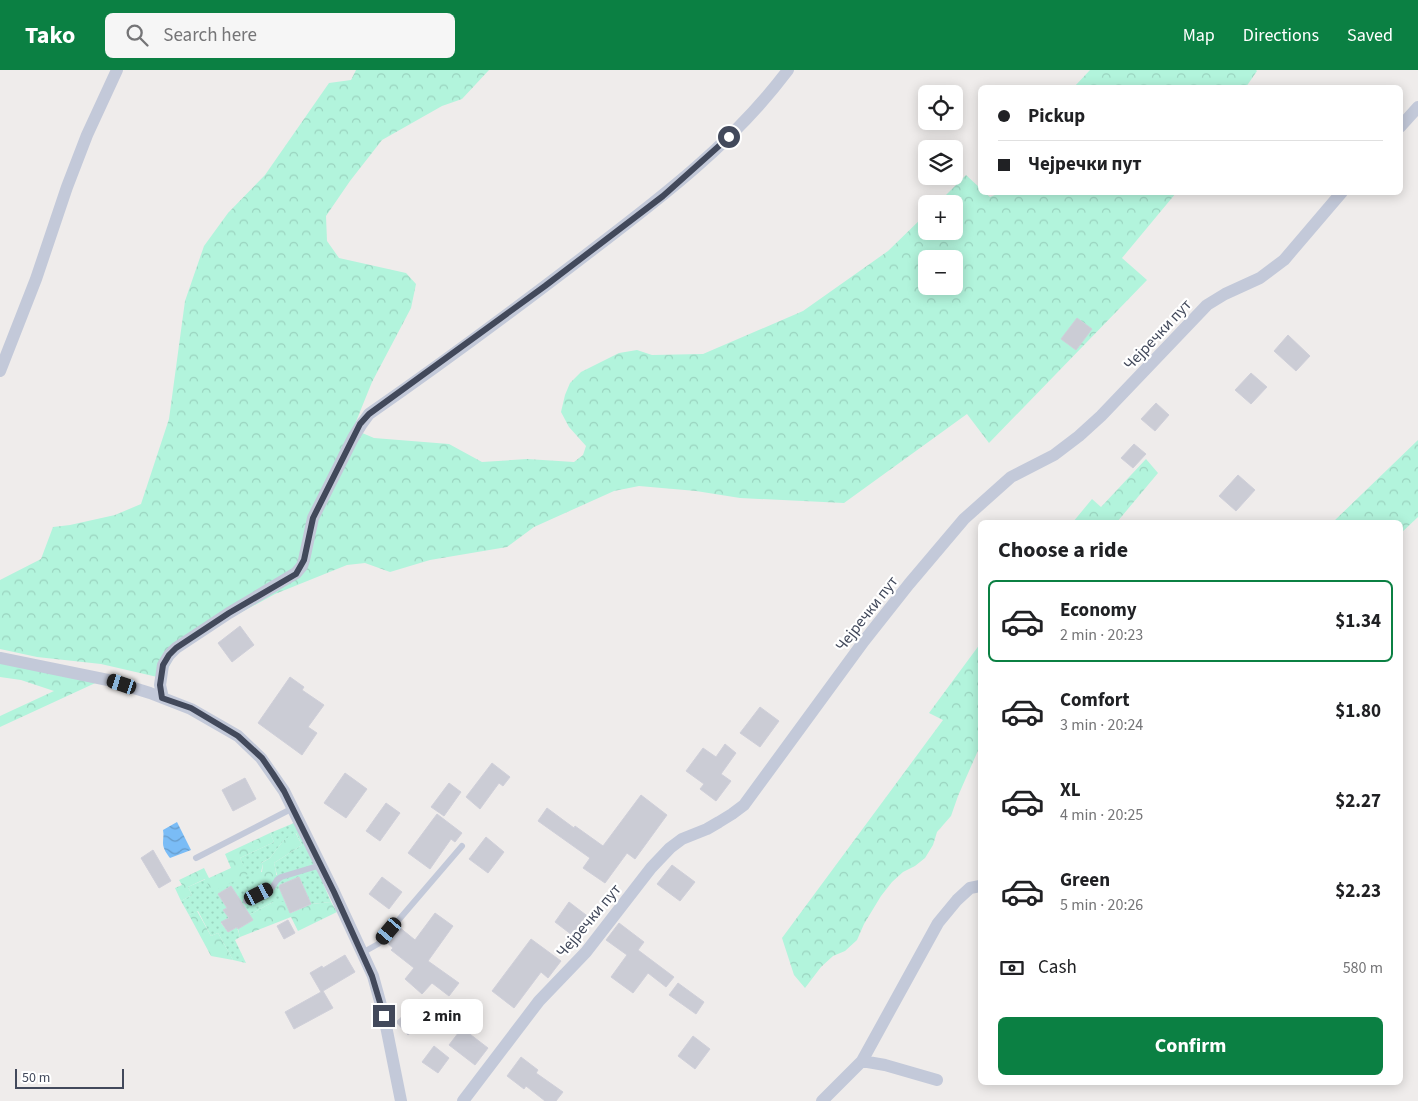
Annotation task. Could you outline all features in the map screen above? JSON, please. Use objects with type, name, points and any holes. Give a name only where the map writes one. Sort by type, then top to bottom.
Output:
[{"type":"street","points":[[0,371],[36,279],[87,135],[117,70]]},
{"type":"street","points":[[162,698],[160,685],[163,665],[176,648],[229,613],[296,574],[304,560],[313,518],[360,424],[369,414],[545,286],[663,196],[729,137],[788,70]]},
{"type":"street","points":[[1403,124],[1418,107]]},
{"type":"street","name":"Чејречки пут","points":[[463,1101],[539,1001],[586,952],[651,868],[670,848],[682,839],[707,829],[744,805],[892,605],[964,519],[1011,477],[1054,455],[1080,436],[1207,305],[1225,294],[1260,278],[1284,260],[1339,195]]},
{"type":"street","points":[[0,658],[108,680],[191,708],[238,736],[262,758],[284,791],[321,865],[372,976],[384,1016],[402,1101]]},
{"type":"street","points":[[822,1101],[862,1061],[938,923],[956,900],[970,888],[978,886]]},
{"type":"street","points":[[862,1061],[885,1065],[937,1080]]},
{"type":"lane","points":[[196,858],[292,808]]},
{"type":"lane","points":[[362,953],[378,944],[462,846]]},
{"type":"lane","points":[[246,901],[272,888],[281,877],[321,865]]},
{"type":"green space","points":[[356,70],[489,70],[462,99],[442,106],[382,140],[326,216],[327,241],[339,258],[406,273],[416,284],[411,308],[372,382],[353,429],[374,438],[449,444],[482,462],[527,459],[574,462],[583,455],[586,446],[569,427],[561,412],[565,395],[570,383],[581,372],[619,353],[637,350],[652,355],[703,354],[803,311],[888,251],[918,222],[918,240],[963,240],[963,195],[946,195],[956,185],[963,185],[963,178],[966,175],[978,186],[978,195],[988,195],[990,197],[995,195],[1174,195],[1122,258],[1147,280],[989,443],[967,414],[844,503],[740,498],[696,491],[639,486],[614,491],[534,527],[507,547],[430,560],[390,572],[365,563],[347,565],[275,594],[196,637],[174,657],[167,670],[166,679],[101,664],[37,657],[0,649],[0,580],[41,559],[53,527],[115,515],[141,504],[169,419],[185,301],[204,246],[228,213],[265,175],[329,83],[351,80]]},
{"type":"green space","points":[[1090,70],[1257,71],[1247,85],[1076,85]]},
{"type":"green space","points":[[1418,440],[1418,517],[1403,531],[1403,520],[1335,520]]},
{"type":"green space","points":[[1146,459],[1158,473],[1119,520],[1075,520],[1092,499],[1101,507]]},
{"type":"green space","points":[[978,647],[978,751],[951,816],[937,832],[933,845],[925,858],[903,872],[881,896],[864,924],[857,940],[845,951],[833,956],[821,967],[805,988],[794,975],[782,938],[943,720],[929,713]]},
{"type":"green space","points":[[0,656],[104,679],[0,727],[0,716],[54,691],[21,680],[0,677]]},
{"type":"green space","points":[[294,823],[314,862],[331,902],[311,904],[299,877],[279,886],[285,902],[273,902],[249,915],[231,886],[218,894],[227,908],[224,910],[229,918],[221,923],[228,932],[237,927],[240,937],[235,940],[246,963],[233,960],[218,933],[211,936],[198,911],[189,915],[181,901],[192,895],[188,887],[206,879],[212,891],[247,874],[240,858],[274,842],[270,833]],"holes":[[[296,833],[302,845],[274,863],[277,875],[261,872],[263,864],[261,863],[270,858],[283,841]]]},
{"type":"green space","points":[[295,832],[302,845],[274,863],[275,880],[261,890],[255,877],[259,872],[262,872],[263,864],[260,864],[270,858],[283,841]]},
{"type":"green space","points":[[270,833],[274,842],[240,858],[248,874],[212,892],[205,879],[188,887],[192,895],[181,901],[175,888],[182,885],[179,880],[204,868],[209,878],[231,868],[225,854]]},
{"type":"green space","points":[[273,902],[285,902],[291,913],[311,904],[331,902],[337,912],[298,931],[291,917],[240,937],[238,929],[253,920],[249,915]]},
{"type":"green space","points":[[197,911],[211,936],[218,933],[233,960],[211,956],[189,915]]},
{"type":"water","points":[[177,822],[191,850],[170,858],[165,851],[163,843],[163,830]]},
{"type":"building","points":[[1077,318],[1092,329],[1076,350],[1061,339]]},
{"type":"building","points":[[1288,335],[1310,356],[1296,371],[1274,351]]},
{"type":"building","points":[[1251,373],[1267,387],[1251,404],[1235,390]]},
{"type":"building","points":[[1156,403],[1169,415],[1155,431],[1141,419]]},
{"type":"building","points":[[1134,444],[1146,454],[1133,468],[1121,458]]},
{"type":"building","points":[[1238,475],[1255,490],[1236,511],[1219,496]]},
{"type":"building","points":[[240,626],[254,645],[232,662],[218,643]]},
{"type":"building","points":[[290,677],[304,687],[302,690],[324,705],[308,727],[317,733],[302,755],[258,723]]},
{"type":"building","points":[[760,707],[779,721],[760,747],[740,733]]},
{"type":"building","points":[[725,744],[736,753],[721,774],[731,781],[716,801],[700,789],[704,784],[686,771],[703,748],[716,757]]},
{"type":"building","points":[[492,763],[510,777],[503,786],[499,783],[480,809],[466,797]]},
{"type":"building","points":[[345,773],[367,789],[346,818],[324,803]]},
{"type":"building","points":[[245,778],[256,799],[233,811],[222,790]]},
{"type":"building","points":[[449,783],[461,792],[444,816],[431,807]]},
{"type":"building","points":[[641,795],[667,815],[635,859],[627,853],[605,883],[583,868],[590,858],[538,821],[547,808],[603,846]]},
{"type":"building","points":[[386,803],[400,813],[380,841],[366,831]]},
{"type":"building","points":[[437,814],[462,833],[455,842],[451,839],[430,869],[408,853]]},
{"type":"building","points":[[486,837],[504,852],[488,873],[469,859]]},
{"type":"building","points":[[153,850],[171,881],[159,888],[141,858]]},
{"type":"building","points":[[672,865],[695,882],[680,901],[657,884]]},
{"type":"building","points":[[299,877],[311,904],[290,913],[279,887]]},
{"type":"building","points":[[382,877],[402,892],[389,909],[369,894]]},
{"type":"building","points":[[231,886],[253,920],[238,929],[237,927],[228,932],[221,922],[229,918],[223,910],[227,908],[218,894]]},
{"type":"building","points":[[569,902],[590,918],[576,938],[555,922]]},
{"type":"building","points":[[435,913],[453,926],[428,961],[459,983],[449,996],[432,983],[422,994],[405,979],[414,968],[391,950],[393,948],[386,942],[399,927],[415,940]]},
{"type":"building","points":[[288,920],[295,933],[284,939],[277,926]]},
{"type":"building","points":[[619,923],[644,942],[638,950],[674,977],[666,987],[648,973],[633,993],[611,977],[627,955],[606,940]]},
{"type":"building","points":[[531,939],[561,961],[548,978],[541,972],[514,1008],[492,991]]},
{"type":"building","points":[[345,955],[355,972],[323,991],[333,1008],[294,1029],[285,1012],[321,992],[310,973]]},
{"type":"building","points":[[678,983],[704,1002],[696,1014],[669,995]]},
{"type":"building","points":[[414,1006],[426,1019],[408,1035],[396,1022]]},
{"type":"building","points":[[462,1028],[488,1048],[475,1065],[449,1045]]},
{"type":"building","points":[[693,1036],[710,1049],[695,1069],[678,1056]]},
{"type":"building","points":[[434,1046],[449,1058],[438,1073],[422,1062]]},
{"type":"building","points":[[521,1057],[538,1070],[536,1073],[563,1092],[556,1101],[545,1101],[526,1086],[524,1089],[507,1076]]},
{"type":"route","points":[[384,1016],[372,976],[307,835],[284,791],[262,758],[238,736],[191,708],[162,698],[160,678],[163,665],[176,648],[194,635],[296,574],[304,560],[313,518],[360,424],[369,414],[545,286],[663,196],[729,137]]}]
